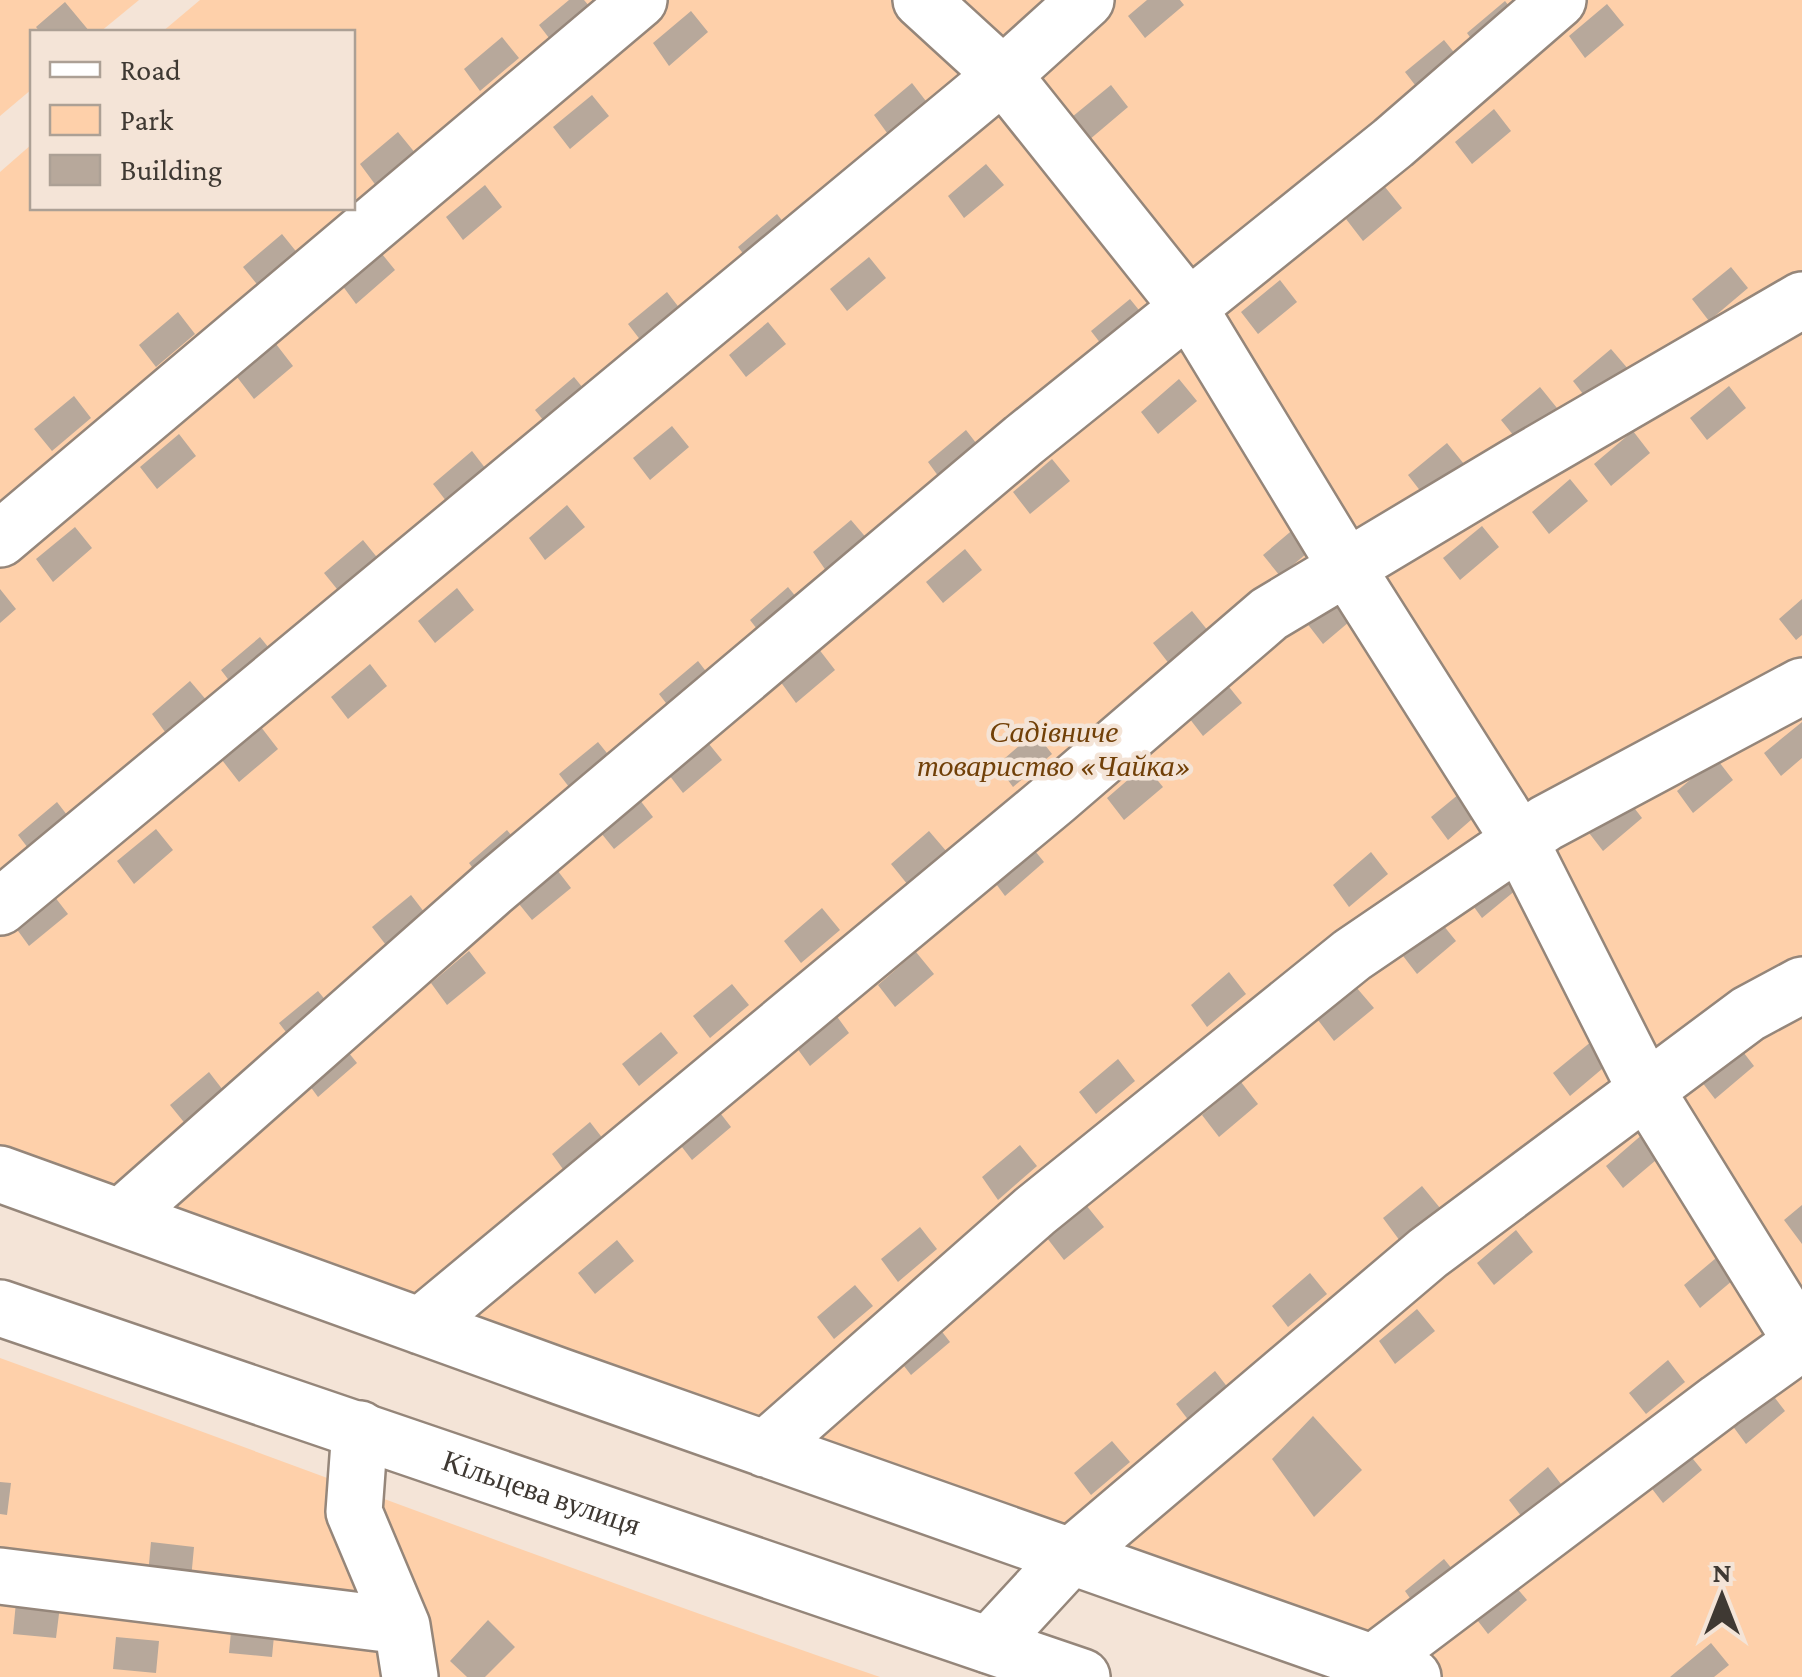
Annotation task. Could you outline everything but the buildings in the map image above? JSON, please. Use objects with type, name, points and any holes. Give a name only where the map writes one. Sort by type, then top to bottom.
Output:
[{"type":"main road","points":[[0,538],[638,0]]},
{"type":"main road","points":[[0,1174],[1393,1670],[1720,1401],[1802,1342],[1646,1090],[1520,841],[1346,568],[1189,308],[1002,75],[921,0]]},
{"type":"main road","points":[[0,908],[1002,75],[1086,0]]},
{"type":"main road","points":[[122,1218],[492,889],[1024,440],[1393,142],[1558,0]]},
{"type":"main road","points":[[420,1326],[1055,798],[1269,614],[1802,300]]},
{"type":"main road","points":[[765,1449],[1035,1212],[1352,956],[1546,823],[1802,686]]},
{"type":"main road","points":[[988,1645],[1071,1556],[1428,1252],[1748,1014],[1802,986]]},
{"type":"main road","name":"Кільцева вулиця","points":[[0,1308],[1082,1677]]},
{"type":"main road","points":[[360,1430],[354,1512],[406,1651]]},
{"type":"main road","points":[[0,1576],[406,1651]]},
{"type":"green space","points":[[0,0],[139,0],[102,30],[30,30],[30,91],[0,116]]},
{"type":"green space","name":"Садівниче товариство «Чайка»","points":[[200,0],[1802,0],[1802,1677],[1337,1677],[0,1153],[0,172],[30,146],[30,210],[355,210],[355,30],[164,30]]},
{"type":"green space","points":[[0,1358],[549,1560],[880,1677],[0,1677]]}]
